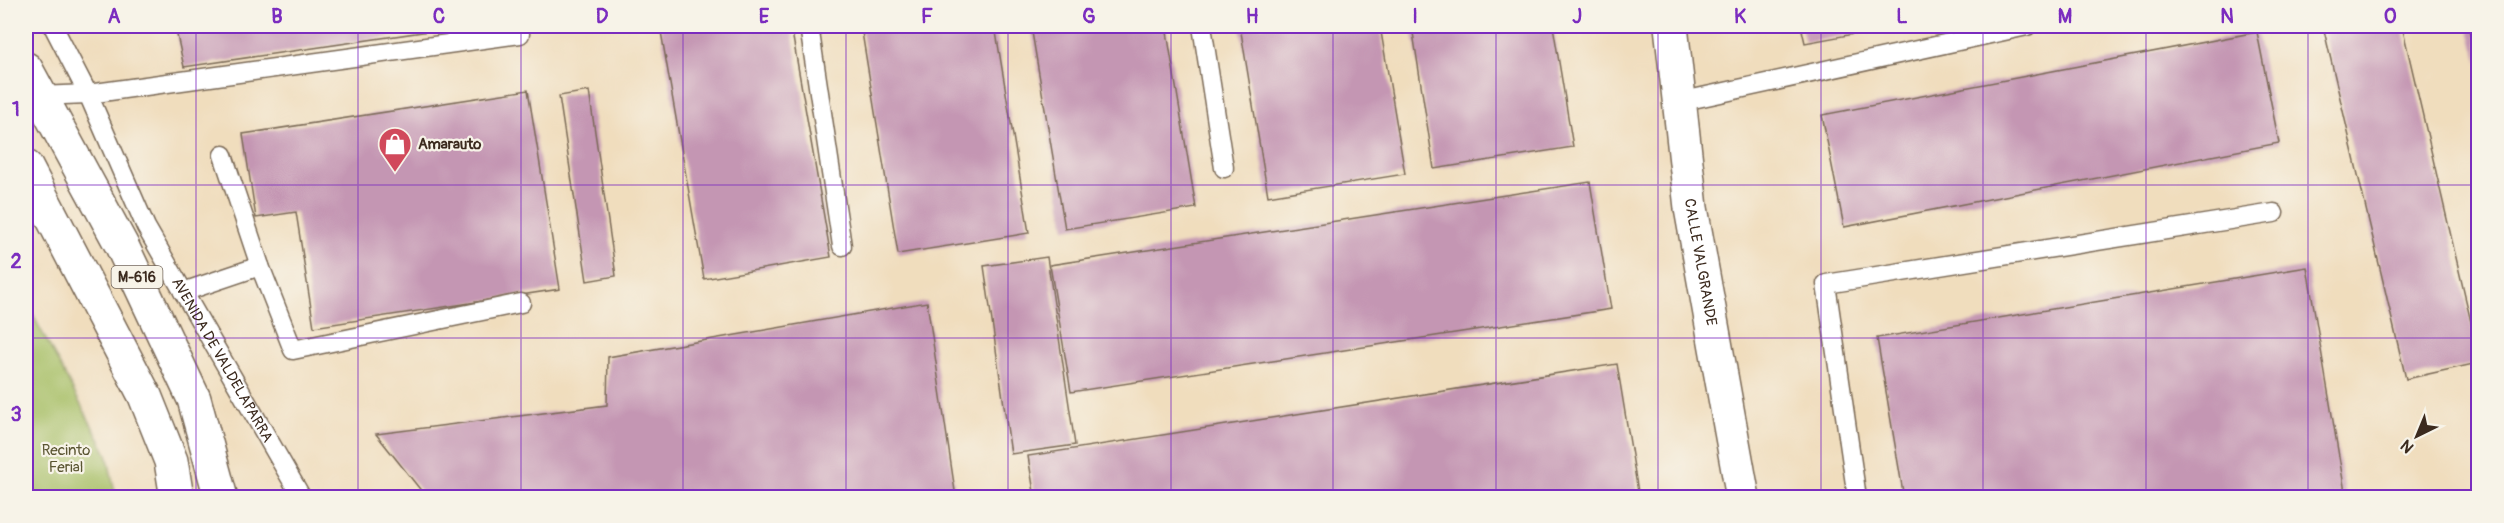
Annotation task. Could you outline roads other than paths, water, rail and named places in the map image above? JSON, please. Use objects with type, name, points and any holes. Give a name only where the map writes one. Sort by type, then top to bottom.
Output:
[{"type":"main road","name":"CALLE VALGRANDE","points":[[1671,26],[1691,208],[1743,498]]},
{"type":"main road","name":"M-616","points":[[32,82],[122,246],[194,399],[221,498]]},
{"type":"main road","name":"M-616","points":[[26,167],[145,396],[171,461],[177,498]]},
{"type":"lane","name":"AVENIDA DE VALDELAPARRA","points":[[53,26],[88,94],[146,227],[302,498]]},
{"type":"lane","points":[[809,26],[842,246]]},
{"type":"lane","points":[[1202,26],[1224,168]]},
{"type":"lane","points":[[1679,102],[2027,26]]},
{"type":"lane","points":[[32,82],[88,94],[520,34]]},
{"type":"lane","points":[[223,155],[260,266],[293,350],[521,303]]},
{"type":"lane","points":[[1857,498],[1826,284],[2274,213]]},
{"type":"lane","points":[[183,292],[260,266]]},
{"type":"place","name":"Amarauto","points":[[395,173]]},
{"type":"park label","name":"Recinto Ferial","points":[[66,458]]}]
